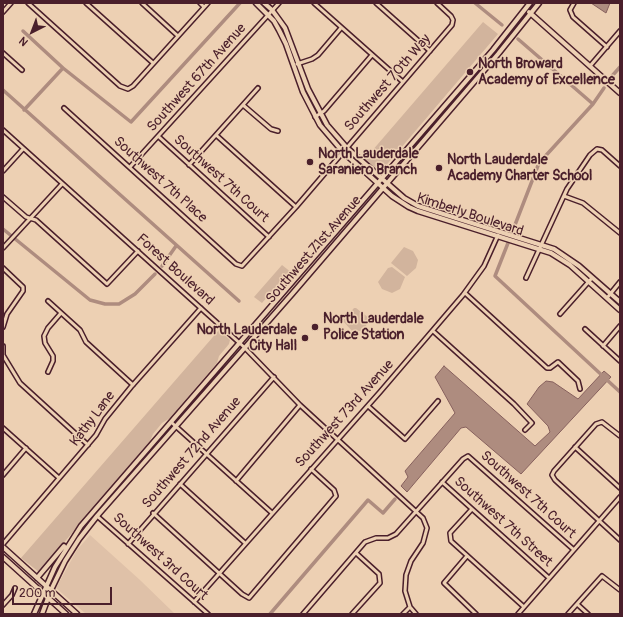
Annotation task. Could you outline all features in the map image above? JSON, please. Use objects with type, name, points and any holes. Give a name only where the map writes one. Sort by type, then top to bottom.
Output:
[{"type":"main road","name":"Kimberly Boulevard","points":[[256,3],[280,30],[315,117],[330,139],[383,188],[408,207],[541,246],[567,257],[620,302]]},
{"type":"main road","name":"Kimberly Boulevard","points":[[264,3],[272,10],[285,28],[319,114],[347,148],[386,184],[410,203],[499,233]]},
{"type":"main road","name":"Southwest 71st Avenue","points":[[34,614],[42,593],[70,540],[81,526],[493,50],[530,3]]},
{"type":"main road","name":"Southwest 71st Avenue","points":[[42,614],[51,590],[65,562],[81,536],[97,516],[383,188],[498,54],[539,3]]},
{"type":"main road","points":[[525,9],[620,93]]},
{"type":"main road","name":"Kimberly Boulevard","points":[[541,246],[563,259],[620,310]]},
{"type":"main road","points":[[81,526],[81,536]]},
{"type":"main road","points":[[37,578],[70,540]]},
{"type":"main road","points":[[3,545],[77,614]]},
{"type":"main road","points":[[3,557],[66,614]]},
{"type":"street","points":[[3,12],[11,3]]},
{"type":"street","points":[[28,3],[120,86],[128,89],[133,86],[208,3]]},
{"type":"street","points":[[86,3],[153,64]]},
{"type":"street","points":[[142,3],[178,36]]},
{"type":"street","points":[[200,3],[204,7]]},
{"type":"street","name":"Southwest 67th Avenue","points":[[130,167],[159,137],[279,3]]},
{"type":"street","points":[[314,3],[403,82]]},
{"type":"street","points":[[376,3],[430,51]]},
{"type":"street","name":"Southwest 70th Way","points":[[242,266],[296,207],[452,25],[453,20],[451,16],[437,3]]},
{"type":"street","points":[[574,3],[570,10],[573,16],[607,47]]},
{"type":"street","points":[[293,65],[312,59],[318,55],[341,28]]},
{"type":"street","points":[[590,66],[620,31]]},
{"type":"street","points":[[3,53],[22,70]]},
{"type":"street","points":[[315,117],[372,55]]},
{"type":"street","points":[[189,165],[258,88]]},
{"type":"street","points":[[243,105],[271,129],[278,131]]},
{"type":"street","name":"Southwest 7th Place","points":[[64,108],[236,264],[242,266]]},
{"type":"street","name":"Forest Boulevard","points":[[3,130],[239,342],[300,405],[417,511]]},
{"type":"street","points":[[216,135],[296,207]]},
{"type":"street","name":"Southwest 7th Court","points":[[159,137],[269,237]]},
{"type":"street","points":[[3,172],[23,148]]},
{"type":"street","points":[[526,278],[564,196],[576,173],[590,155],[597,149],[602,150],[620,166]]},
{"type":"street","points":[[3,248],[62,184]]},
{"type":"street","points":[[564,196],[583,203],[620,233]]},
{"type":"street","points":[[3,197],[26,217],[31,218],[107,284],[138,251]]},
{"type":"street","name":"Southwest 73rd Avenue","points":[[194,602],[219,572],[368,406],[465,293],[484,266],[499,233]]},
{"type":"street","points":[[3,268],[23,287],[23,291],[7,314],[3,327]]},
{"type":"street","points":[[560,314],[592,278]]},
{"type":"street","points":[[607,298],[620,282]]},
{"type":"street","points":[[465,293],[547,368],[550,368],[558,362],[578,381],[580,389]]},
{"type":"street","points":[[48,301],[80,330],[86,342],[132,385]]},
{"type":"street","name":"Kathy Lane","points":[[3,545],[88,445],[96,435],[105,419],[132,385],[201,308]]},
{"type":"street","points":[[48,372],[53,361],[53,356],[44,343],[44,336],[48,328],[61,313]]},
{"type":"street","points":[[603,346],[620,326]]},
{"type":"street","points":[[585,329],[620,361]]},
{"type":"street","points":[[433,330],[514,404],[532,423],[526,430]]},
{"type":"street","points":[[3,346],[3,355],[20,383],[88,445]]},
{"type":"street","name":"Southwest 72nd Avenue","points":[[128,544],[153,513],[274,377]]},
{"type":"street","points":[[368,406],[405,439],[438,401]]},
{"type":"street","points":[[236,480],[300,405]]},
{"type":"street","points":[[171,422],[272,513]]},
{"type":"street","points":[[620,436],[602,422],[596,424],[552,475],[555,480],[620,540]]},
{"type":"street","points":[[3,428],[59,478]]},
{"type":"street","points":[[575,447],[620,488]]},
{"type":"street","points":[[3,475],[26,448]]},
{"type":"street","name":"Southwest 7th Court","points":[[442,482],[463,459],[468,456],[574,550]]},
{"type":"street","points":[[153,513],[242,594],[249,598],[336,496],[334,490],[311,469]]},
{"type":"street","points":[[303,614],[365,542],[388,538],[396,534],[442,482]]},
{"type":"street","name":"Southwest 7th Street","points":[[442,482],[549,578]]},
{"type":"street","points":[[180,484],[245,543]]},
{"type":"street","points":[[518,614],[620,497]]},
{"type":"street","points":[[472,509],[449,536],[451,541],[524,607]]},
{"type":"street","points":[[416,614],[410,607],[405,591],[406,575],[411,561],[423,543],[426,528],[423,518],[417,511]]},
{"type":"street","name":"Southwest 3rd Court","points":[[97,516],[208,614]]},
{"type":"street","points":[[352,614],[380,582],[379,574],[356,553]]},
{"type":"street","points":[[467,556],[444,583],[476,614]]},
{"type":"street","points":[[568,614],[602,576],[620,590]]},
{"type":"street","points":[[3,605],[12,595],[15,588]]},
{"type":"street","points":[[577,604],[588,614]]},
{"type":"street","points":[[403,614],[410,607]]},
{"type":"shaded area","points":[[591,3],[610,3],[606,13]]},
{"type":"shaded area","points":[[483,22],[498,34],[383,169],[377,169],[365,159]]},
{"type":"shaded area","points":[[404,247],[413,251],[418,260],[416,268],[407,276],[391,263]]},
{"type":"shaded area","points":[[282,265],[292,273],[283,284],[280,282],[262,303],[254,297]]},
{"type":"shaded area","points":[[392,267],[405,277],[400,289],[392,293],[382,289],[378,282],[388,268]]},
{"type":"shaded area","points":[[354,308],[369,318],[366,326],[361,331],[352,331],[343,321]]},
{"type":"shaded area","points":[[219,330],[230,340],[229,344],[219,356],[217,363],[170,418],[162,423],[153,434],[150,441],[39,572],[21,558]]},
{"type":"shaded area","points":[[444,366],[535,446],[550,432],[548,426],[527,404],[539,387],[546,381],[553,382],[578,399],[604,371],[611,377],[521,474],[466,427],[461,428],[407,492],[401,486],[408,477],[405,471],[455,413],[435,377]]},
{"type":"shaded area","points":[[90,535],[175,614],[86,614],[56,588],[77,550]]},
{"type":"waterway","points":[[23,31],[63,68],[131,122],[240,3]]},
{"type":"waterway","points":[[475,3],[502,25]]},
{"type":"waterway","points":[[518,39],[593,104],[604,88]]},
{"type":"waterway","points":[[612,76],[620,67]]},
{"type":"waterway","points":[[24,110],[63,68]]},
{"type":"waterway","points":[[3,90],[239,301]]},
{"type":"waterway","points":[[513,230],[539,163],[593,104]]},
{"type":"waterway","points":[[3,229],[90,300],[105,304],[119,304],[135,294],[155,274]]},
{"type":"waterway","points":[[508,243],[495,276],[620,392]]},
{"type":"waterway","points":[[162,266],[176,246]]},
{"type":"waterway","points":[[270,614],[368,500],[383,513],[395,499]]},
{"type":"place","name":"North Broward Academy of Excellence","points":[[470,72]]},
{"type":"place","name":"North Lauderdale Saraniero Branch","points":[[310,162]]},
{"type":"place","name":"North Lauderdale Academy Charter School","points":[[439,168]]},
{"type":"place","name":"North Lauderdale Police Station","points":[[315,327]]},
{"type":"place","name":"North Lauderdale City Hall","points":[[305,338]]}]
